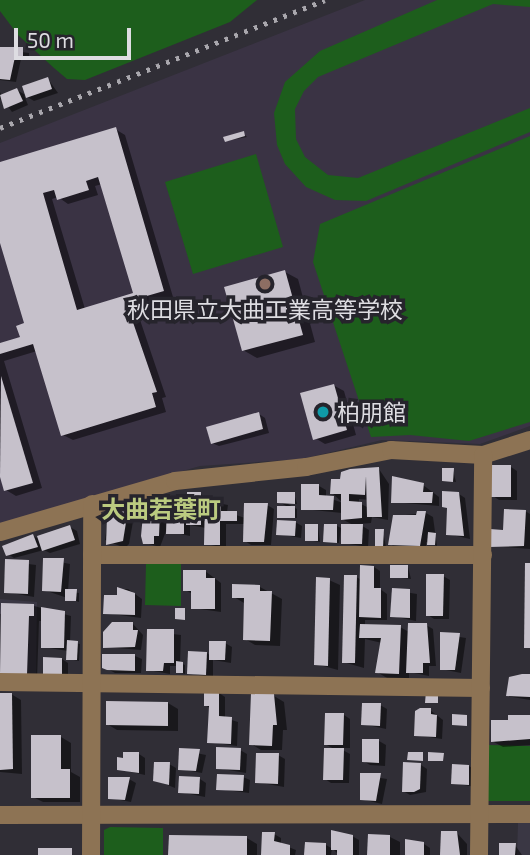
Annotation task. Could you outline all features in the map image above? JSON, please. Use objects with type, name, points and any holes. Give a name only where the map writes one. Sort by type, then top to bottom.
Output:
[{"type":"street","points":[[0,532],[175,481],[293,469],[391,450],[483,455],[530,440]]},
{"type":"street","points":[[479,855],[483,455]]},
{"type":"street","points":[[91,855],[92,504]]},
{"type":"street","points":[[92,555],[483,555]]},
{"type":"street","points":[[0,682],[481,688]]},
{"type":"street","points":[[0,814],[530,814]]},
{"type":"shaded area","name":"秋田県立大曲工業高等学校","points":[[365,0],[530,0],[530,426],[480,444],[382,440],[302,459],[200,466],[0,524],[0,143]]},
{"type":"shaded area","points":[[0,599],[37,602],[36,676],[0,677]]},
{"type":"shaded area","points":[[518,823],[530,823],[530,855],[517,855]]},
{"type":"green space","points":[[0,0],[257,0],[230,22],[85,80],[67,79],[18,35],[0,11]]},
{"type":"green space","points":[[437,0],[530,0],[530,7],[493,4],[318,77],[304,91],[295,109],[296,139],[305,157],[328,175],[358,178],[530,108],[530,132],[366,201],[335,200],[306,187],[285,164],[277,145],[274,113],[285,82],[320,51]]},
{"type":"green space","points":[[530,136],[530,422],[469,441],[410,435],[371,437],[313,262],[320,224]]},
{"type":"green space","points":[[256,154],[283,247],[193,274],[165,182]]},
{"type":"green space","points":[[146,564],[181,564],[181,606],[145,605]]},
{"type":"green space","points":[[488,745],[530,746],[530,801],[488,801]]},
{"type":"green space","points":[[110,827],[163,828],[163,855],[104,855],[104,830]]},
{"type":"building","points":[[0,47],[23,47],[23,57],[15,57],[10,80],[0,79]]},
{"type":"building","points":[[48,77],[52,89],[26,98],[22,86]]},
{"type":"building","points":[[17,88],[23,101],[4,109],[0,95]]},
{"type":"building","points":[[116,127],[164,291],[126,302],[157,392],[152,393],[156,407],[61,436],[33,344],[0,354],[0,343],[20,337],[16,326],[24,323],[0,243],[0,162]],"holes":[[[98,177],[133,293],[77,310],[43,193],[54,190],[57,200],[89,190],[86,181]]]},
{"type":"building","points":[[244,131],[245,136],[225,142],[223,137]]},
{"type":"building","points":[[285,270],[303,335],[242,351],[224,287]]},
{"type":"building","points":[[1,376],[33,483],[4,491],[0,477]]},
{"type":"building","name":"柏朋館","points":[[334,384],[347,430],[313,440],[300,393]]},
{"type":"building","points":[[259,412],[263,429],[211,444],[206,427]]},
{"type":"building","points":[[491,465],[511,465],[511,497],[491,497]]},
{"type":"building","points":[[379,467],[382,517],[367,517],[366,476],[365,495],[349,494],[349,501],[362,502],[362,518],[341,520],[341,494],[330,494],[331,479],[340,479],[341,472],[350,469]]},
{"type":"building","points":[[442,468],[454,468],[453,482],[442,481]]},
{"type":"building","points":[[392,476],[424,483],[423,492],[433,492],[432,503],[391,503]]},
{"type":"building","points":[[301,484],[319,484],[319,495],[334,496],[333,510],[301,510]]},
{"type":"building","points":[[442,491],[459,492],[464,536],[446,535],[447,508],[442,507]]},
{"type":"building","points":[[187,492],[201,492],[201,525],[186,525]]},
{"type":"building","points":[[277,492],[295,492],[295,504],[277,503]]},
{"type":"building","points":[[205,499],[221,500],[221,511],[237,511],[237,521],[220,521],[220,545],[204,545]]},
{"type":"building","points":[[167,501],[184,501],[184,534],[166,534]]},
{"type":"building","points":[[244,503],[268,503],[264,542],[243,542]]},
{"type":"building","points":[[144,504],[160,512],[159,536],[154,536],[154,544],[143,544],[141,536]]},
{"type":"building","points":[[277,506],[295,506],[295,518],[277,518]]},
{"type":"building","points":[[504,509],[526,510],[524,546],[489,547],[490,529],[503,530]]},
{"type":"building","points":[[128,510],[123,541],[106,545],[107,516]]},
{"type":"building","points":[[417,511],[426,511],[420,546],[388,545],[393,515],[416,515]]},
{"type":"building","points":[[277,520],[296,521],[295,536],[276,535]]},
{"type":"building","points":[[305,524],[318,524],[318,541],[305,541]]},
{"type":"building","points":[[324,524],[337,524],[337,543],[323,542]]},
{"type":"building","points":[[341,524],[363,524],[362,544],[341,544]]},
{"type":"building","points":[[70,525],[75,540],[42,551],[37,536]]},
{"type":"building","points":[[375,529],[384,529],[383,547],[375,546]]},
{"type":"building","points":[[428,532],[436,533],[435,545],[427,545]]},
{"type":"building","points":[[33,534],[38,547],[6,556],[2,546]]},
{"type":"building","points":[[43,558],[64,558],[61,592],[42,591]]},
{"type":"building","points":[[5,559],[29,560],[28,594],[4,593]]},
{"type":"building","points":[[525,563],[530,563],[530,648],[524,648]]},
{"type":"building","points":[[360,565],[374,566],[374,588],[381,588],[381,618],[359,617]]},
{"type":"building","points":[[390,565],[408,565],[408,578],[390,578]]},
{"type":"building","points":[[183,570],[206,570],[206,578],[215,578],[215,609],[191,609],[191,591],[183,591]]},
{"type":"building","points":[[426,574],[444,574],[443,616],[426,616]]},
{"type":"building","points":[[344,575],[357,575],[355,663],[342,663]]},
{"type":"building","points":[[316,577],[330,578],[328,666],[314,665]]},
{"type":"building","points":[[232,584],[260,585],[260,591],[272,591],[270,641],[243,640],[244,598],[232,598]]},
{"type":"building","points":[[117,587],[135,593],[135,615],[103,614],[104,595],[117,595]]},
{"type":"building","points":[[392,588],[410,589],[410,618],[390,617]]},
{"type":"building","points":[[65,589],[77,589],[76,601],[65,601]]},
{"type":"building","points":[[1,603],[34,604],[34,616],[29,616],[27,675],[0,674]]},
{"type":"building","points":[[41,607],[65,611],[64,648],[41,648]]},
{"type":"building","points":[[175,608],[185,608],[185,620],[175,619]]},
{"type":"building","points":[[112,622],[133,622],[133,630],[138,630],[135,647],[103,648],[103,632]]},
{"type":"building","points":[[408,623],[427,623],[430,663],[423,663],[423,673],[406,673]]},
{"type":"building","points":[[360,624],[401,625],[399,674],[375,673],[381,638],[359,638]]},
{"type":"building","points":[[147,629],[174,629],[174,663],[164,663],[163,671],[146,671]]},
{"type":"building","points":[[440,632],[460,633],[455,670],[440,670]]},
{"type":"building","points":[[67,640],[78,641],[77,660],[66,660]]},
{"type":"building","points":[[209,641],[226,641],[225,660],[209,660]]},
{"type":"building","points":[[188,651],[207,652],[206,675],[187,674]]},
{"type":"building","points":[[102,654],[135,654],[135,671],[102,668]]},
{"type":"building","points":[[43,657],[62,658],[62,675],[43,674]]},
{"type":"building","points":[[176,661],[183,662],[183,673],[176,673]]},
{"type":"building","points":[[530,674],[530,697],[506,696],[509,677]]},
{"type":"building","points":[[204,691],[219,692],[219,716],[232,717],[231,744],[207,743],[209,706],[204,706]]},
{"type":"building","points":[[426,691],[438,692],[438,703],[425,703]]},
{"type":"building","points":[[0,693],[12,693],[13,769],[0,770]]},
{"type":"building","points":[[251,693],[274,694],[277,725],[273,725],[272,746],[249,745]]},
{"type":"building","points":[[106,701],[168,702],[168,726],[106,725]]},
{"type":"building","points":[[362,703],[381,703],[380,726],[361,725]]},
{"type":"building","points":[[431,708],[431,714],[437,715],[436,737],[414,736],[415,711]]},
{"type":"building","points":[[325,713],[344,713],[343,745],[324,745]]},
{"type":"building","points":[[452,714],[467,715],[467,726],[452,725]]},
{"type":"building","points":[[508,715],[530,715],[530,739],[491,742],[491,720],[508,720]]},
{"type":"building","points":[[31,735],[61,735],[61,769],[70,769],[70,798],[31,798]]},
{"type":"building","points":[[362,739],[379,739],[379,763],[362,762]]},
{"type":"building","points":[[216,747],[241,748],[240,770],[216,769]]},
{"type":"building","points":[[179,748],[200,749],[196,771],[178,770]]},
{"type":"building","points":[[324,748],[344,748],[343,780],[323,780]]},
{"type":"building","points":[[123,752],[139,752],[139,773],[117,770],[117,757],[123,758]]},
{"type":"building","points":[[408,752],[423,752],[423,761],[407,760]]},
{"type":"building","points":[[428,752],[444,753],[443,761],[428,761]]},
{"type":"building","points":[[256,753],[279,753],[278,784],[255,783]]},
{"type":"building","points":[[154,762],[170,762],[169,785],[153,781]]},
{"type":"building","points":[[403,762],[421,763],[420,789],[414,792],[402,792]]},
{"type":"building","points":[[452,764],[469,765],[469,785],[451,784]]},
{"type":"building","points":[[360,773],[381,773],[376,801],[360,800]]},
{"type":"building","points":[[217,774],[244,775],[243,791],[216,790]]},
{"type":"building","points":[[179,776],[200,777],[199,794],[178,793]]},
{"type":"building","points":[[108,777],[130,777],[125,800],[108,799]]},
{"type":"building","points":[[331,830],[353,835],[353,855],[337,855],[337,850],[331,850]]},
{"type":"building","points":[[441,831],[457,831],[460,855],[440,855]]},
{"type":"building","points":[[262,832],[275,832],[274,841],[290,845],[290,855],[261,855]]},
{"type":"building","points":[[368,834],[390,835],[390,855],[367,855]]},
{"type":"building","points":[[169,835],[247,836],[247,855],[168,855]]},
{"type":"building","points":[[405,839],[424,842],[424,855],[405,855]]},
{"type":"building","points":[[305,842],[326,843],[326,855],[304,855]]},
{"type":"building","points":[[499,843],[516,843],[515,855],[499,855]]},
{"type":"building","points":[[38,848],[72,848],[72,855],[38,855]]},
{"type":"railway","points":[[0,128],[325,0]]},
{"type":"place","name":"秋田県立大曲工業高等学校","points":[[265,284]]},
{"type":"place","name":"柏朋館","points":[[323,412]]},
{"type":"district","name":"大曲若葉町","points":[[161,509]]}]
